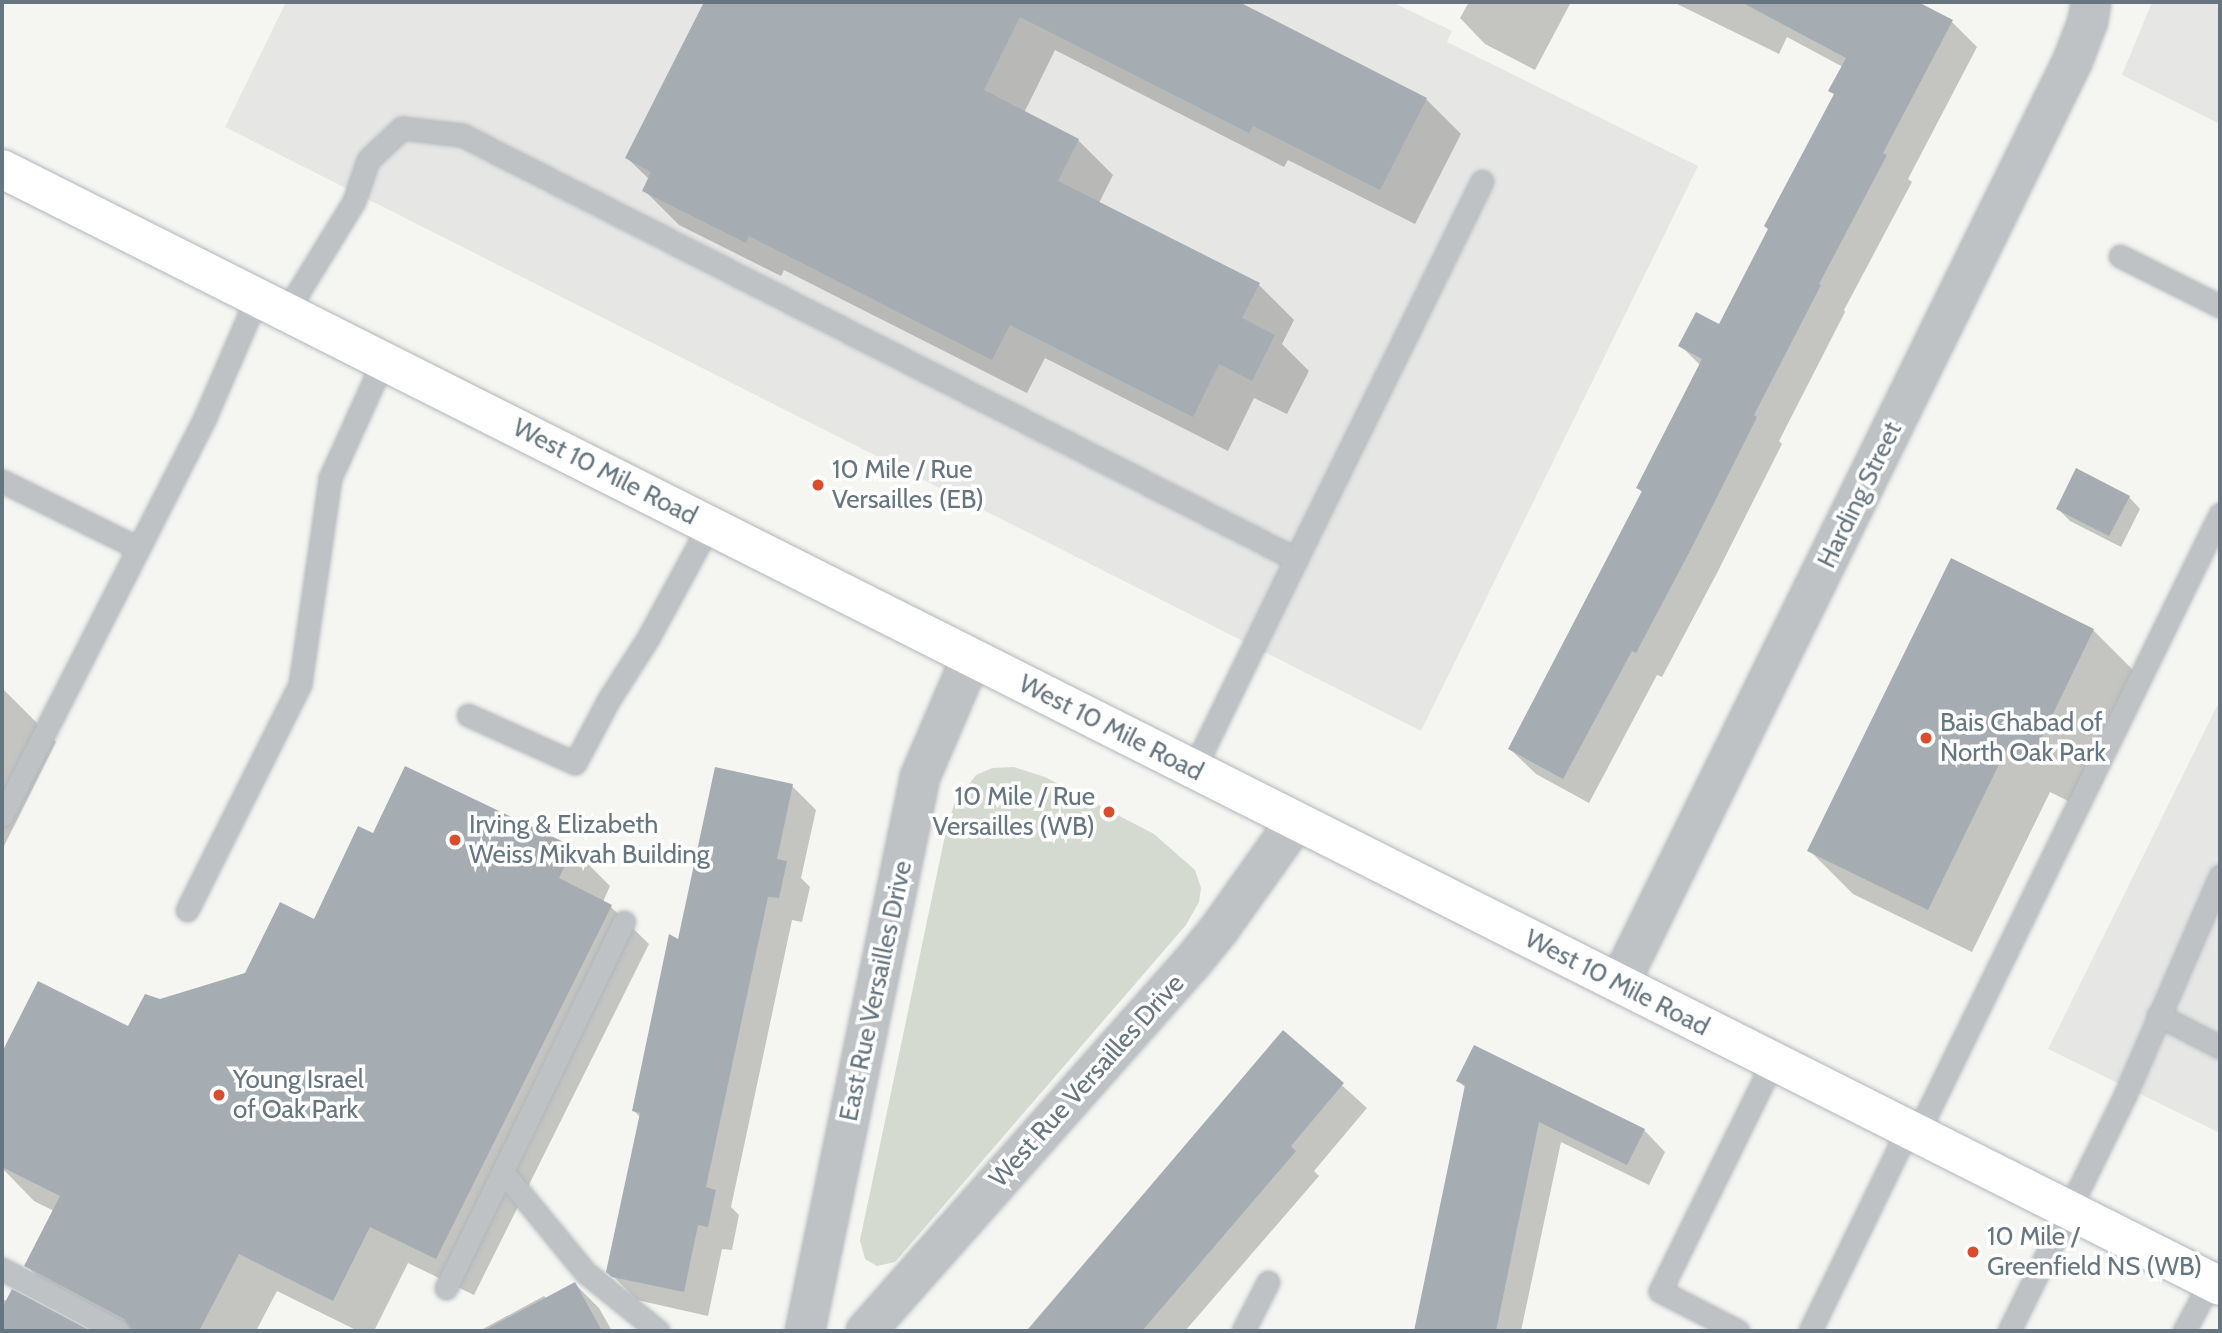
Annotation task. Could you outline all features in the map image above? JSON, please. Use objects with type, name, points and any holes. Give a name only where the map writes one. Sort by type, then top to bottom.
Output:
[{"type":"main road","name":"West 10 Mile Road","points":[[2,169],[2216,1284]]},
{"type":"street","name":"Harding Street","points":[[1619,984],[2074,60],[2091,2]]},
{"type":"street","name":"East Rue Versailles Drive","points":[[805,1331],[920,776],[971,658]]},
{"type":"street","name":"West Rue Versailles Drive","points":[[866,1331],[1191,964],[1220,929],[1296,821]]},
{"type":"lane","points":[[2,816],[206,415],[272,304],[354,201],[368,160],[402,128],[462,135],[1296,559]]},
{"type":"lane","points":[[1193,770],[1482,181]]},
{"type":"lane","points":[[2120,256],[2220,306]]},
{"type":"lane","points":[[187,910],[299,684],[330,478],[383,361]]},
{"type":"lane","points":[[2,481],[138,548]]},
{"type":"lane","points":[[1810,1331],[1913,1131],[2220,514]]},
{"type":"lane","points":[[468,715],[575,763],[609,699],[649,638],[710,524]]},
{"type":"lane","points":[[2009,1331],[2125,1095],[2220,876]]},
{"type":"lane","points":[[446,1288],[624,922]]},
{"type":"lane","points":[[2158,1015],[2220,1047]]},
{"type":"lane","points":[[1738,1331],[1660,1291],[1773,1061]]},
{"type":"lane","points":[[503,1172],[585,1272],[659,1331]]},
{"type":"lane","points":[[2,1269],[118,1331]]},
{"type":"lane","points":[[1243,1331],[1268,1282]]},
{"type":"lane","points":[[2185,1331],[2216,1284]]},
{"type":"shaded area","points":[[286,2],[1392,2],[1452,31],[1447,42],[1698,166],[1421,731],[225,127]]},
{"type":"shaded area","points":[[2152,2],[2220,2],[2220,124],[2122,75]]},
{"type":"shaded area","points":[[2220,700],[2220,1133],[2048,1049]]},
{"type":"shaded area","points":[[1014,767],[1045,777],[1154,834],[1195,870],[1201,888],[1199,902],[1186,925],[895,1262],[877,1266],[865,1259],[860,1240],[947,826],[954,805],[976,775],[992,768]]},
{"type":"building","points":[[704,2],[1239,2],[1427,98],[1380,190],[1253,126],[1249,133],[1020,17],[984,90],[1079,139],[1058,181],[1260,283],[1242,318],[1275,335],[1252,381],[1219,364],[1193,417],[1010,325],[992,360],[749,236],[746,243],[642,191],[651,172],[625,158]]},
{"type":"building","points":[[1741,2],[1918,2],[1953,20],[1883,153],[1887,155],[1819,284],[1821,285],[1754,415],[1757,417],[1692,547],[1636,653],[1632,651],[1563,779],[1508,749],[1642,491],[1636,488],[1702,359],[1678,346],[1696,312],[1719,324],[1768,229],[1764,226],[1834,94],[1828,91],[1846,58]]},
{"type":"building","points":[[2076,468],[2130,496],[2109,536],[2056,509]]},
{"type":"building","name":"Bais Chabad of North Oak Park","points":[[1951,558],[2094,629],[2030,761],[2006,750],[1928,910],[1807,851]]},
{"type":"building","points":[[405,766],[574,847],[559,878],[612,905],[436,1259],[370,1227],[333,1301],[239,1254],[199,1331],[131,1331],[124,1319],[24,1266],[60,1196],[2,1167],[2,1052],[38,981],[128,1026],[145,994],[160,999],[245,973],[280,902],[314,919],[358,826],[373,833]]},
{"type":"building","points":[[715,767],[793,784],[777,859],[787,861],[779,898],[768,897],[706,1187],[716,1190],[708,1227],[698,1225],[684,1292],[612,1277],[606,1272],[640,1113],[632,1111],[669,934],[678,939]]},
{"type":"building","points":[[1283,1030],[1344,1083],[1291,1146],[1296,1151],[1142,1331],[1027,1331]]},
{"type":"building","points":[[1474,1045],[1645,1129],[1627,1165],[1539,1122],[1496,1331],[1414,1331],[1465,1085],[1456,1081]]},
{"type":"building","points":[[575,1282],[602,1331],[483,1331]]},
{"type":"building","points":[[12,1289],[91,1331],[2,1331],[2,1308]]},
{"type":"place","name":"10 Mile / Rue Versailles (EB)","points":[[818,485]]},
{"type":"place","name":"Bais Chabad of North Oak Park","points":[[1926,738]]},
{"type":"place","name":"10 Mile / Rue Versailles (WB)","points":[[1109,812]]},
{"type":"place","name":"Irving & Elizabeth Weiss Mikvah Building","points":[[455,840]]},
{"type":"place","name":"Young Israel of Oak Park","points":[[219,1095]]},
{"type":"place","name":"10 Mile / Greenfield NS (WB)","points":[[1973,1252]]}]
